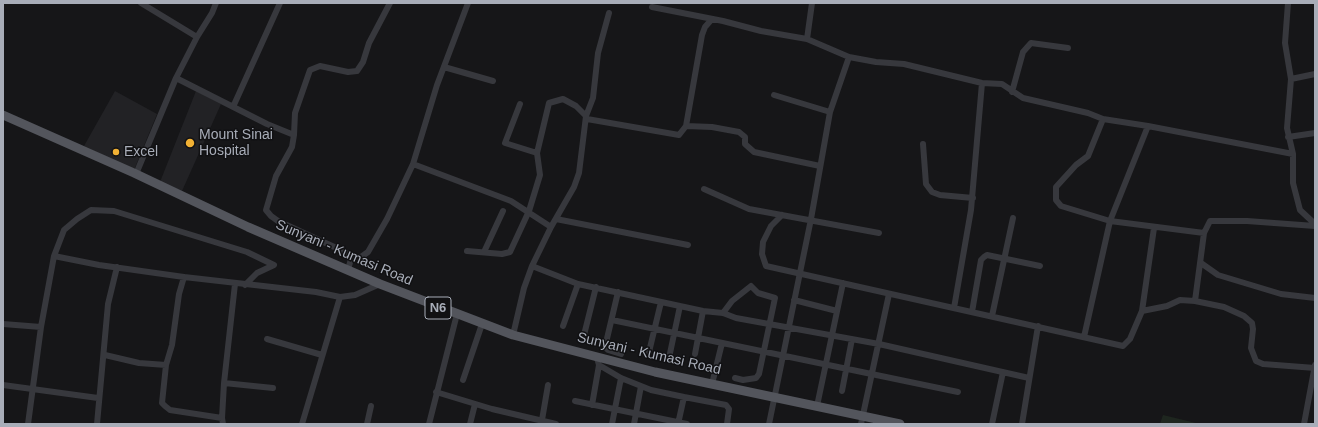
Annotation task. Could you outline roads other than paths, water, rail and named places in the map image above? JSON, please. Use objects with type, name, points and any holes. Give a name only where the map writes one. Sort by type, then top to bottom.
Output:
[{"type":"main road","name":"Sunyani - Kumasi Road","points":[[3,116],[136,174],[248,227],[380,284],[513,335],[598,361],[817,406],[861,420],[900,424]]},
{"type":"street","points":[[141,3],[197,37]]},
{"type":"street","points":[[136,174],[176,78],[216,3]]},
{"type":"street","points":[[232,107],[280,3]]},
{"type":"street","points":[[390,3],[369,43],[363,62],[357,71],[345,71],[320,66],[310,70],[295,113],[292,147],[276,176],[266,210],[278,221],[352,255],[361,257],[368,252],[387,219],[413,164],[444,67],[468,3]]},
{"type":"street","points":[[807,39],[812,3]]},
{"type":"street","points":[[1288,3],[1285,43],[1291,79],[1287,128],[1292,154],[1293,183],[1300,210],[1315,225]]},
{"type":"street","points":[[652,7],[761,31],[807,39],[849,56],[876,62],[904,64],[982,83],[1002,84],[1023,98],[1088,113],[1103,119],[1148,126],[1292,154]]},
{"type":"street","points":[[513,335],[524,288],[532,266],[551,227],[574,187],[579,173],[586,118],[593,98],[598,53],[609,13]]},
{"type":"street","points":[[467,251],[508,254],[510,252],[528,211],[540,175],[537,153],[550,103],[552,101],[563,99],[569,102],[576,106],[586,118],[675,136],[679,135],[686,126],[702,35],[712,19]]},
{"type":"street","points":[[1012,92],[1023,52],[1031,43],[1068,48]]},
{"type":"street","points":[[769,424],[811,219],[830,112],[849,56]]},
{"type":"street","points":[[444,67],[493,81]]},
{"type":"street","points":[[1291,79],[1315,74]]},
{"type":"street","points":[[176,78],[232,107],[294,135]]},
{"type":"street","points":[[954,308],[963,264],[973,198],[982,83]]},
{"type":"street","points":[[774,95],[830,112]]},
{"type":"street","points":[[520,104],[505,143],[537,153]]},
{"type":"street","points":[[1103,119],[1088,156],[1076,165],[1061,180],[1055,195],[1056,200],[1061,206],[1110,221],[1154,228],[1204,233]]},
{"type":"street","points":[[686,126],[712,127],[739,132],[745,137],[745,144],[754,152],[820,166]]},
{"type":"street","points":[[1084,337],[1110,221],[1148,126]]},
{"type":"street","points":[[1288,137],[1315,133]]},
{"type":"street","points":[[923,144],[926,184],[932,192],[940,195],[973,198]]},
{"type":"street","points":[[413,164],[486,190],[511,201],[551,227]]},
{"type":"street","points":[[704,189],[749,209],[811,219],[879,233]]},
{"type":"street","points":[[28,424],[40,327],[54,256],[64,230],[91,210],[114,211],[247,252],[274,265],[257,273],[245,285]]},
{"type":"street","points":[[484,252],[503,211]]},
{"type":"street","points":[[782,215],[771,226],[763,242],[762,254],[764,264],[766,266],[1123,346],[1130,339],[1142,311],[1154,228]]},
{"type":"street","points":[[992,316],[1013,218]]},
{"type":"street","points":[[556,219],[688,245]]},
{"type":"street","points":[[1195,301],[1204,233],[1212,220],[1315,225]]},
{"type":"street","points":[[348,270],[352,255]]},
{"type":"street","points":[[54,256],[184,278],[316,292],[340,297],[355,295],[380,284]]},
{"type":"street","points":[[972,312],[981,260],[987,256],[1040,266]]},
{"type":"street","points":[[1201,263],[1218,275],[1281,294],[1315,298]]},
{"type":"street","points":[[532,266],[578,284],[704,311],[723,313],[736,318],[879,344],[1030,378]]},
{"type":"street","points":[[97,424],[98,398],[104,356],[108,304],[117,267]]},
{"type":"street","points":[[184,278],[179,294],[172,345],[166,365],[162,403],[170,410],[222,421],[224,383],[235,284]]},
{"type":"street","points":[[817,406],[843,283]]},
{"type":"street","points":[[563,326],[578,284]]},
{"type":"street","points":[[723,313],[732,301],[752,286],[758,293],[774,298],[759,374],[756,378],[743,380],[735,378]]},
{"type":"street","points":[[584,335],[596,287]]},
{"type":"street","points":[[618,292],[605,347],[621,354]]},
{"type":"street","points":[[861,420],[889,294]]},
{"type":"street","points":[[302,424],[340,297]]},
{"type":"street","points":[[794,300],[837,311]]},
{"type":"street","points":[[1142,311],[1167,306],[1180,300],[1195,301],[1224,307],[1244,316],[1249,320],[1253,329],[1251,348],[1256,361],[1263,364],[1315,366],[1304,424]]},
{"type":"street","points":[[648,352],[661,302]]},
{"type":"street","points":[[668,358],[680,306]]},
{"type":"street","points":[[695,354],[704,311]]},
{"type":"street","points":[[429,424],[457,314]]},
{"type":"street","points":[[612,320],[783,357],[826,364],[872,375],[958,392]]},
{"type":"street","points":[[3,324],[40,327]]},
{"type":"street","points":[[463,380],[482,324]]},
{"type":"street","points":[[1022,424],[1038,326]]},
{"type":"street","points":[[267,339],[322,355]]},
{"type":"street","points":[[842,391],[852,339]]},
{"type":"street","points":[[712,384],[722,343]]},
{"type":"street","points":[[104,356],[139,363],[166,365]]},
{"type":"street","points":[[592,405],[598,361],[621,378],[641,386],[684,397],[726,405],[729,409],[727,424]]},
{"type":"street","points":[[992,424],[1003,372]]},
{"type":"street","points":[[612,424],[621,378]]},
{"type":"street","points":[[224,383],[273,388]]},
{"type":"street","points":[[3,385],[98,398]]},
{"type":"street","points":[[542,420],[548,385]]},
{"type":"street","points":[[634,424],[641,386]]},
{"type":"street","points":[[436,392],[476,404],[556,424]]},
{"type":"street","points":[[678,423],[684,397]]},
{"type":"street","points":[[575,401],[636,414],[656,421],[687,424]]},
{"type":"street","points":[[470,424],[476,404]]},
{"type":"street","points":[[367,424],[371,406]]},
{"type":"place","name":"Mount Sinai Hospital","points":[[190,143]]},
{"type":"place","name":"Excel","points":[[116,152]]}]
